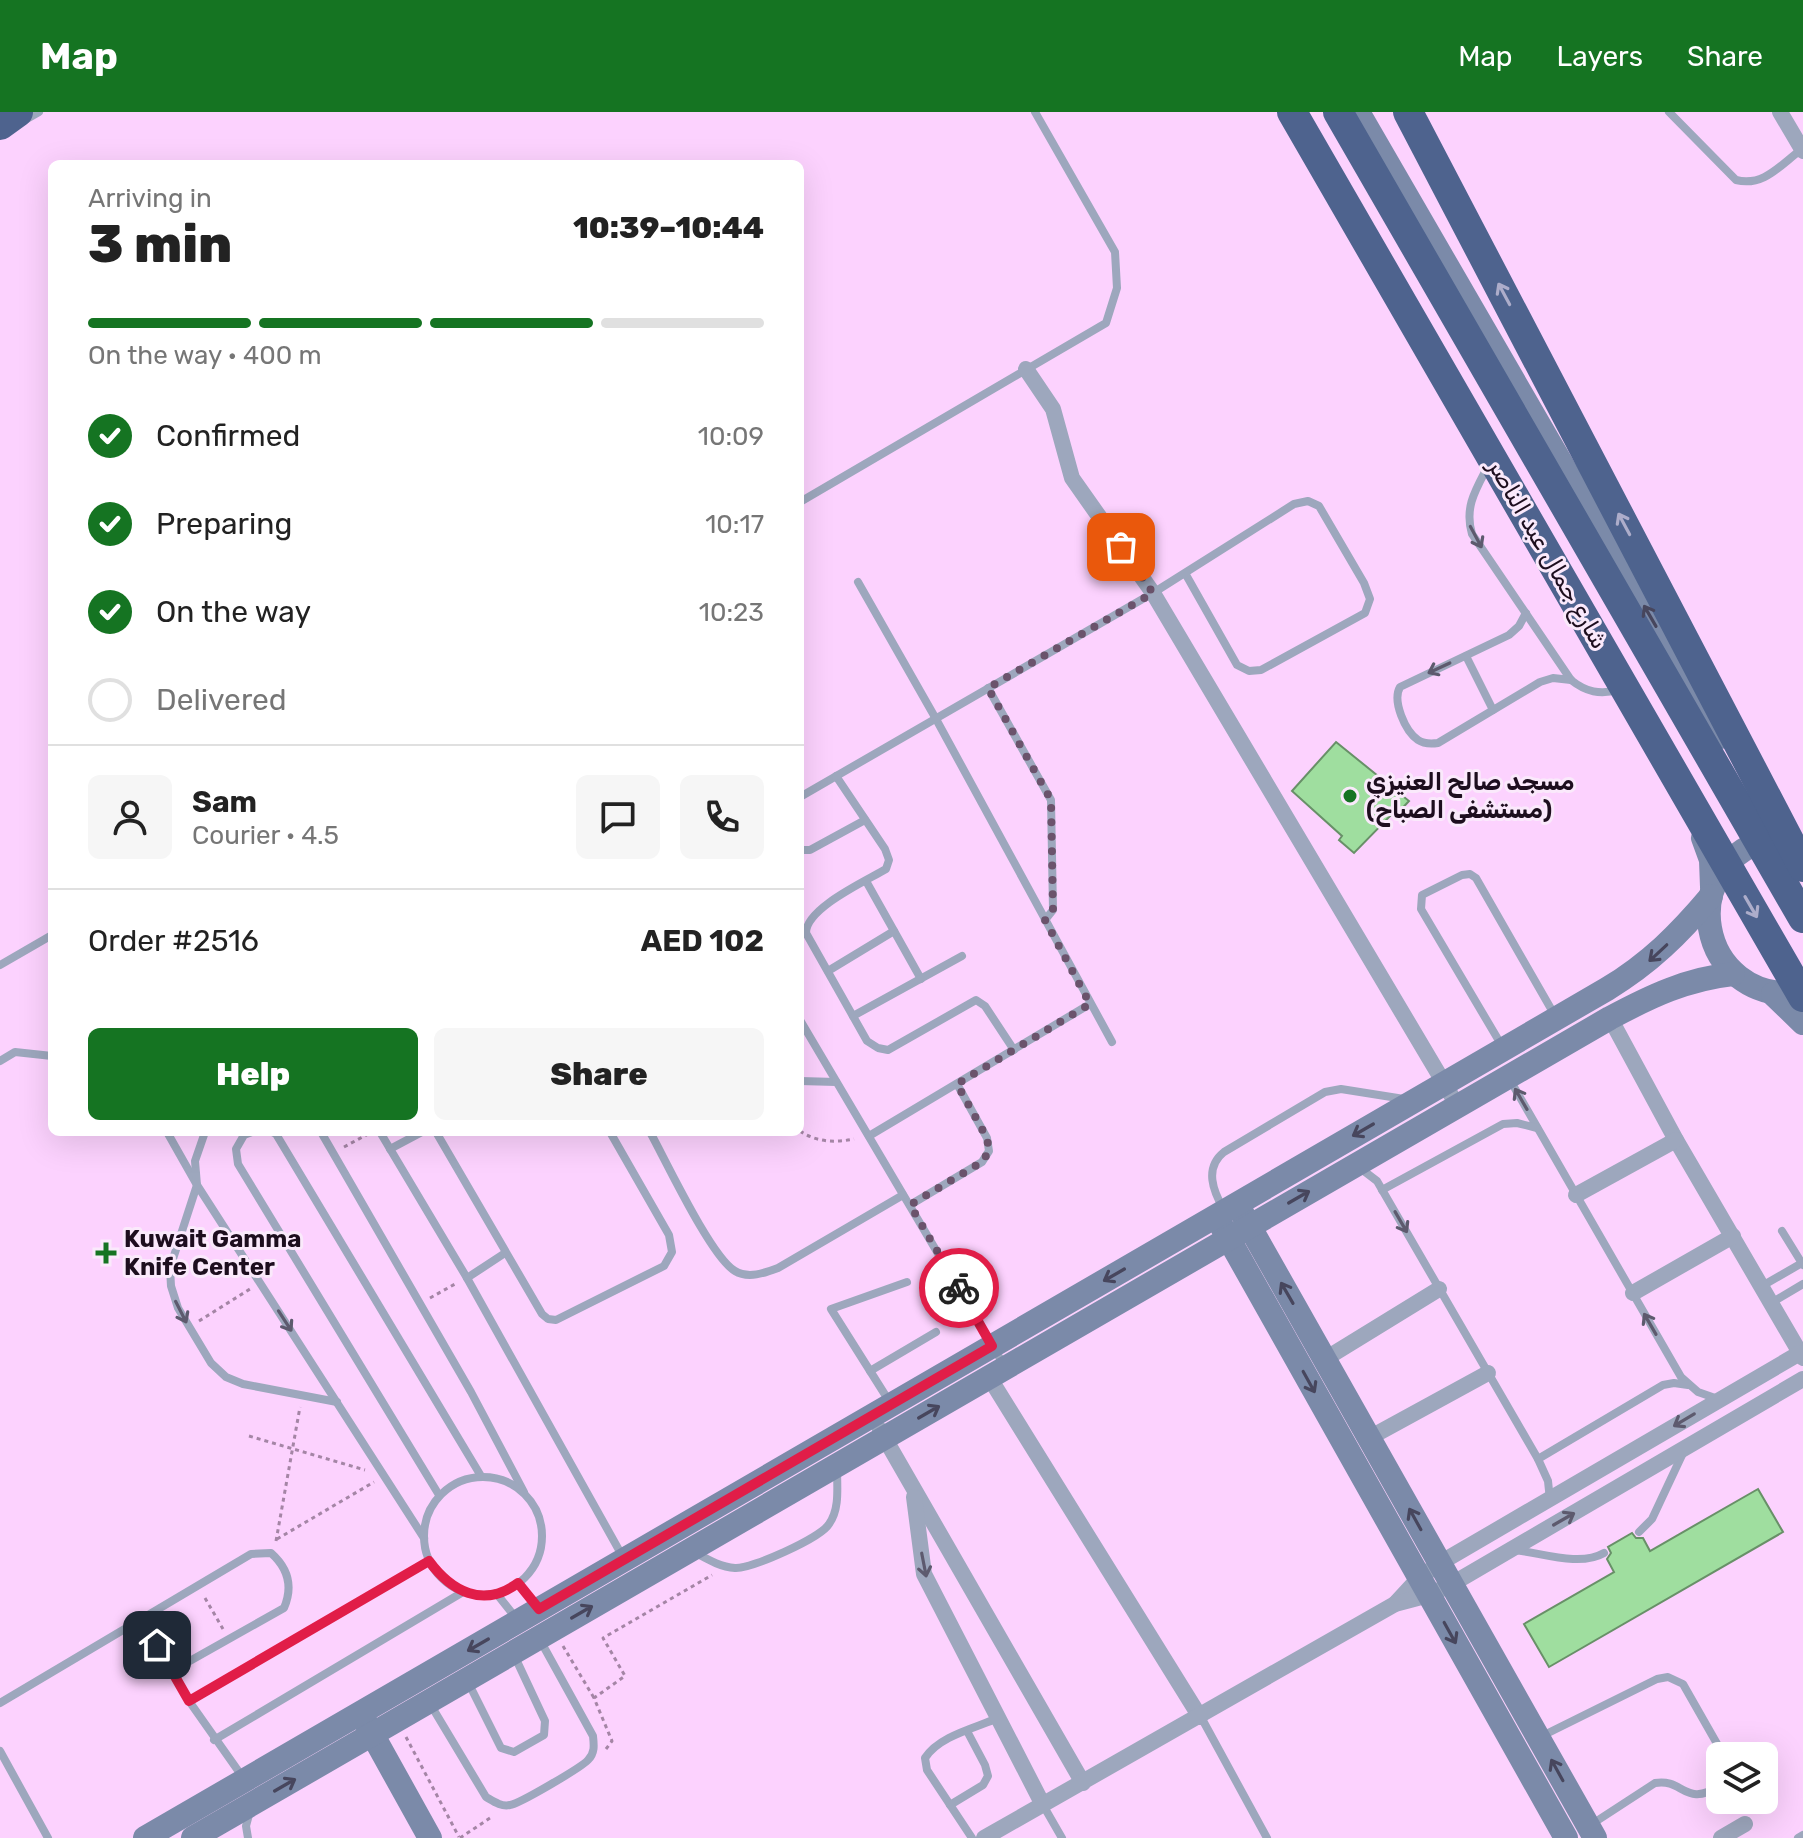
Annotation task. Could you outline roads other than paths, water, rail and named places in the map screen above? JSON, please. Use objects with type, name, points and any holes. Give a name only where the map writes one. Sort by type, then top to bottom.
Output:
[{"type":"highway","points":[[0,125],[18,112]]},
{"type":"highway","points":[[1271,112],[1357,225]]},
{"type":"highway","name":"شارع جمال عبد الناصر","points":[[1292,112],[1793,995]]},
{"type":"highway","name":"شارع جمال عبد الناصر","points":[[1338,112],[1803,918]]},
{"type":"highway","points":[[1408,112],[1803,867]]},
{"type":"street","points":[[1284,112],[1703,837],[1711,860],[1712,891],[1708,921],[1716,949],[1733,974],[1745,983],[1793,995],[1803,1023]]},
{"type":"street","points":[[1358,112],[1762,811],[1782,828],[1803,838]]},
{"type":"street","points":[[1780,112],[1802,150]]},
{"type":"street","points":[[1026,369],[1053,409],[1072,478],[1153,593],[1457,1105]]},
{"type":"street","points":[[145,1838],[1641,968],[1670,941],[1712,891],[1725,866],[1748,847],[1775,837],[1803,838]]},
{"type":"street","points":[[193,1838],[372,1735],[433,1708],[467,1679],[548,1636],[690,1550],[1610,1018],[1680,984],[1733,974]]},
{"type":"street","points":[[984,1838],[1446,1574],[1550,1500],[1719,1399],[1801,1356],[1676,1140],[1610,1018]]},
{"type":"street","points":[[1404,1106],[1410,1133]]},
{"type":"street","points":[[1576,1195],[1676,1140]]},
{"type":"street","points":[[1226,1210],[1249,1226],[1592,1832]]},
{"type":"street","points":[[1226,1210],[1228,1239],[1566,1838]]},
{"type":"street","points":[[1633,1293],[1733,1236]]},
{"type":"street","points":[[1144,1258],[1159,1279]]},
{"type":"street","points":[[1325,1359],[1439,1289]]},
{"type":"street","points":[[997,1372],[1200,1717]]},
{"type":"street","points":[[1369,1438],[1488,1373]]},
{"type":"street","points":[[1424,1586],[1446,1574],[1511,1549],[1803,1379]]},
{"type":"street","points":[[881,1410],[884,1438],[1083,1783]]},
{"type":"street","points":[[1645,1443],[1658,1465]]},
{"type":"street","points":[[1600,1470],[1612,1491]]},
{"type":"street","points":[[913,1488],[924,1574],[1043,1805]]},
{"type":"street","points":[[1501,1723],[1524,1711]]},
{"type":"street","points":[[361,1713],[430,1838]]},
{"type":"street","points":[[1721,1838],[1745,1824]]},
{"type":"lane","points":[[0,134],[39,112]]},
{"type":"lane","points":[[804,500],[1106,323],[1117,288],[1115,252],[1035,112]]},
{"type":"lane","points":[[1669,112],[1736,180],[1758,182],[1802,150]]},
{"type":"lane","points":[[1488,465],[1470,502],[1472,534],[1571,680],[1588,691],[1609,693],[1618,690]]},
{"type":"lane","points":[[804,795],[1153,593],[1294,504],[1308,501],[1319,506],[1364,583],[1370,599],[1365,613],[1261,670],[1249,671],[1237,665],[1185,573]]},
{"type":"lane","points":[[858,582],[1112,1042]]},
{"type":"lane","points":[[1526,613],[1515,631],[1404,684],[1396,696],[1397,707],[1415,738],[1432,744],[1546,680],[1571,680]]},
{"type":"lane","points":[[1466,656],[1493,710]]},
{"type":"lane","points":[[988,688],[1051,800],[1053,910],[1045,920]]},
{"type":"lane","points":[[836,776],[885,849],[889,860],[886,869],[827,904],[811,918],[806,925],[806,933],[867,1041],[888,1050],[976,1000],[985,1006],[1014,1050]]},
{"type":"lane","points":[[804,850],[810,850],[865,820]]},
{"type":"lane","points":[[1503,1049],[1421,909],[1422,895],[1462,875],[1470,874],[1476,878],[1556,1019]]},
{"type":"lane","points":[[866,881],[921,979]]},
{"type":"lane","points":[[828,971],[894,931]]},
{"type":"lane","points":[[0,965],[48,937]]},
{"type":"lane","points":[[853,1016],[962,956]]},
{"type":"lane","points":[[869,1136],[1090,1004]]},
{"type":"lane","points":[[804,1027],[992,1346],[997,1372]]},
{"type":"lane","points":[[0,1061],[15,1052],[48,1056]]},
{"type":"lane","points":[[1508,1076],[1681,1377],[1698,1392],[1719,1399]]},
{"type":"lane","points":[[804,1081],[836,1082]]},
{"type":"lane","points":[[910,1205],[982,1162],[989,1151],[987,1138],[957,1084]]},
{"type":"lane","points":[[1226,1210],[1213,1191],[1213,1169],[1220,1155],[1319,1095],[1341,1089],[1404,1106]]},
{"type":"lane","points":[[1382,1190],[1503,1124],[1517,1123],[1537,1128]]},
{"type":"lane","points":[[169,1136],[197,1185],[424,1538]]},
{"type":"lane","points":[[204,1136],[195,1161],[197,1185],[170,1268],[174,1297],[189,1327],[211,1363],[226,1377],[243,1384],[337,1402]]},
{"type":"lane","points":[[243,1136],[236,1149],[238,1164],[439,1495]]},
{"type":"lane","points":[[277,1136],[481,1476]]},
{"type":"lane","points":[[323,1136],[524,1492],[538,1511],[543,1533],[539,1557],[527,1577],[508,1590],[486,1596],[463,1592],[443,1580],[429,1561],[424,1538],[427,1515],[439,1495],[458,1481],[481,1476],[504,1480],[524,1492]]},
{"type":"lane","points":[[382,1136],[467,1278],[624,1559]]},
{"type":"lane","points":[[390,1149],[414,1136]]},
{"type":"lane","points":[[438,1136],[542,1314],[556,1320],[664,1266],[672,1252],[669,1235],[612,1136]]},
{"type":"lane","points":[[652,1136],[715,1250],[734,1271],[745,1275],[762,1274],[778,1268],[903,1195]]},
{"type":"lane","points":[[1351,1167],[1368,1172],[1382,1190],[1538,1459],[1548,1481],[1550,1500]]},
{"type":"lane","points":[[1762,1286],[1802,1264],[1782,1231]]},
{"type":"lane","points":[[467,1278],[505,1253]]},
{"type":"lane","points":[[881,1410],[870,1371],[831,1309],[907,1282]]},
{"type":"lane","points":[[1771,1303],[1803,1284]]},
{"type":"lane","points":[[870,1371],[936,1332]]},
{"type":"lane","points":[[1538,1459],[1663,1385],[1689,1385]]},
{"type":"lane","points":[[1639,1532],[1652,1519],[1684,1450]]},
{"type":"lane","points":[[690,1550],[726,1567],[739,1569],[822,1532],[829,1526],[834,1513],[837,1465]]},
{"type":"lane","points":[[1511,1549],[1579,1559],[1604,1553]]},
{"type":"lane","points":[[0,1703],[251,1554],[271,1553],[281,1562],[289,1578],[290,1595],[284,1608],[172,1671]]},
{"type":"lane","points":[[189,1701],[429,1561]]},
{"type":"lane","points":[[518,1583],[529,1615]]},
{"type":"lane","points":[[214,1740],[463,1592]]},
{"type":"lane","points":[[496,1593],[529,1615]]},
{"type":"lane","points":[[142,1619],[189,1701],[245,1780]]},
{"type":"lane","points":[[433,1708],[486,1797],[497,1804],[510,1805],[586,1763],[594,1747],[593,1736],[548,1636]]},
{"type":"lane","points":[[467,1679],[501,1748],[514,1752],[544,1735],[545,1721],[513,1653]]},
{"type":"lane","points":[[1539,1737],[1657,1679],[1668,1677],[1683,1684],[1716,1742]]},
{"type":"lane","points":[[972,1838],[927,1770],[925,1758],[930,1750],[998,1717]]},
{"type":"lane","points":[[1200,1717],[1267,1838]]},
{"type":"lane","points":[[950,1805],[983,1785],[988,1776],[967,1731]]},
{"type":"lane","points":[[0,1751],[48,1838]]},
{"type":"lane","points":[[1592,1832],[1655,1783],[1665,1782],[1698,1796],[1706,1792]]},
{"type":"lane","points":[[248,1838],[246,1826],[252,1804]]},
{"type":"lane","points":[[1043,1805],[1062,1838]]},
{"type":"place","name":"مسجد صالح العنيزي (مستشفى الصباح)","points":[[1350,796]]},
{"type":"place","name":"Kuwait Gamma Knife Center","points":[[106,1253]]}]
